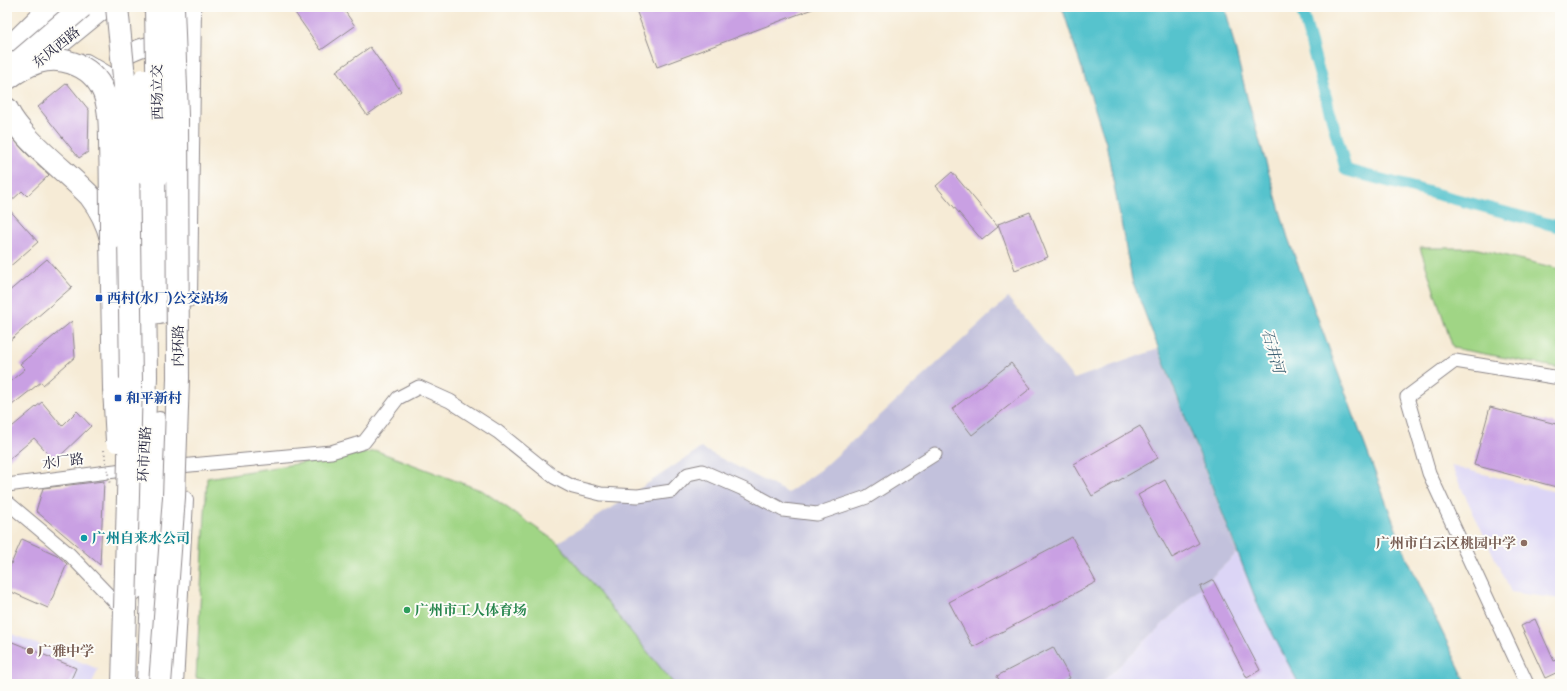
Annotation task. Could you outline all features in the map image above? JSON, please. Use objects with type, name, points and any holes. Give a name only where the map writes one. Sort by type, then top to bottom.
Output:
[{"type":"highway","points":[[7,45],[14,33],[39,7]]},
{"type":"highway","points":[[7,50],[51,7]]},
{"type":"highway","points":[[7,70],[82,7]]},
{"type":"highway","points":[[116,7],[125,86],[128,158],[130,437],[123,684]]},
{"type":"highway","name":"内环路","points":[[170,684],[173,505],[178,378],[177,115],[173,7]]},
{"type":"highway","points":[[178,378],[183,52],[189,7]]},
{"type":"highway","points":[[7,79],[27,65],[51,59],[64,60],[88,70],[97,80],[104,93],[108,106],[110,128],[114,388],[125,599]]},
{"type":"highway","points":[[7,109],[10,117],[22,131],[90,196],[99,207],[111,239]]},
{"type":"main road","points":[[7,35],[39,7]]},
{"type":"main road","points":[[7,75],[49,24],[66,7]]},
{"type":"main road","name":"东风西路","points":[[7,87],[105,7]]},
{"type":"main road","points":[[113,684],[125,599],[123,470],[126,334],[126,205],[116,7]]},
{"type":"main road","name":"西场立交","points":[[141,7],[151,176]]},
{"type":"main road","name":"西场立交","points":[[151,176],[155,7]]},
{"type":"main road","points":[[166,7],[170,56],[181,283],[186,465],[178,614],[175,654],[170,684]]},
{"type":"main road","points":[[158,468],[169,428],[172,408],[192,162],[192,7]]},
{"type":"main road","points":[[119,58],[141,47],[148,46],[159,48],[170,56]]},
{"type":"main road","points":[[47,55],[74,58],[83,62],[108,76],[121,88]]},
{"type":"main road","name":"环市西路","points":[[132,684],[125,599],[145,430],[145,275],[151,176]]},
{"type":"main road","name":"环市西路","points":[[147,684],[158,468],[160,392],[151,176]]},
{"type":"main road","points":[[126,205],[145,275]]},
{"type":"main road","points":[[123,470],[145,430]]},
{"type":"main road","points":[[152,569],[178,614]]},
{"type":"street","points":[[1527,684],[1429,473],[1407,397],[1455,361],[1560,378]]},
{"type":"street","points":[[158,468],[331,452],[364,442],[398,398],[419,387],[450,401],[498,432],[554,477],[573,487],[601,494],[638,496],[672,491],[688,474],[702,471],[750,492],[783,510],[817,514],[866,497],[935,454]]},
{"type":"street","name":"水厂路","points":[[7,485],[123,470]]},
{"type":"street","points":[[7,502],[125,599]]},
{"type":"path","points":[[103,449],[111,492]]},
{"type":"shaded area","points":[[1008,298],[1074,379],[1158,349],[1237,553],[1100,684],[674,684],[558,543],[701,448],[788,493],[822,469]]},
{"type":"shaded area","name":"广州市白云区桃园中学","points":[[1451,466],[1560,493],[1560,599],[1511,592]]},
{"type":"shaded area","points":[[1237,553],[1260,610],[1299,684],[1100,684]]},
{"type":"shaded area","name":"广雅中学","points":[[7,632],[98,669],[92,684],[7,684]]},
{"type":"green space","points":[[1420,248],[1474,248],[1560,269],[1560,368],[1453,348]]},
{"type":"green space","name":"广州市工人体育场","points":[[377,451],[483,491],[558,543],[674,684],[221,684],[196,678],[207,478]]},
{"type":"water","name":"石井河","points":[[1062,7],[1225,7],[1248,101],[1288,238],[1406,556],[1467,684],[1299,684],[1260,610],[1132,280],[1106,143]]},
{"type":"building","points":[[291,7],[342,7],[355,26],[321,50]]},
{"type":"building","points":[[635,7],[815,7],[815,8],[657,67]]},
{"type":"building","points":[[370,47],[401,91],[367,115],[336,71]]},
{"type":"building","points":[[67,83],[89,110],[88,152],[79,158],[38,107]]},
{"type":"building","points":[[7,132],[49,175],[27,196],[22,191],[7,205]]},
{"type":"building","points":[[952,172],[998,227],[982,240],[936,186]]},
{"type":"building","points":[[7,207],[38,242],[7,269]]},
{"type":"building","points":[[1030,212],[1048,257],[1015,270],[998,224]]},
{"type":"building","points":[[47,259],[72,287],[7,343],[7,293]]},
{"type":"building","points":[[72,321],[75,357],[43,385],[41,382],[7,409],[7,384],[25,369],[20,364]]},
{"type":"building","points":[[1011,363],[1031,388],[972,435],[952,409]]},
{"type":"building","points":[[42,402],[62,426],[77,411],[91,426],[55,461],[34,438],[7,461],[7,431]]},
{"type":"building","points":[[1490,407],[1560,425],[1560,488],[1474,465]]},
{"type":"building","points":[[1140,426],[1158,458],[1092,496],[1074,464]]},
{"type":"building","points":[[1165,480],[1199,543],[1172,558],[1138,495]]},
{"type":"building","name":"广州自来水公司","points":[[104,481],[100,565],[36,511],[43,488]]},
{"type":"building","points":[[1072,537],[1096,582],[973,647],[949,602]]},
{"type":"building","points":[[22,539],[57,555],[67,564],[48,608],[7,590],[7,573]]},
{"type":"building","points":[[1213,580],[1260,670],[1247,678],[1200,587]]},
{"type":"building","points":[[1535,619],[1554,661],[1560,659],[1560,671],[1545,678],[1521,626]]},
{"type":"building","name":"广雅中学","points":[[10,641],[76,668],[69,684],[7,684],[7,647]]},
{"type":"building","points":[[1053,647],[1070,678],[1059,684],[1001,684],[997,676]]},
{"type":"waterway","points":[[1301,7],[1346,170],[1560,227]]},
{"type":"place","name":"西村(水厂)公交站场","points":[[99,298]]},
{"type":"place","name":"和平新村","points":[[118,398]]},
{"type":"place","name":"广州自来水公司","points":[[84,538]]},
{"type":"place","name":"广州市白云区桃园中学","points":[[1524,543]]},
{"type":"place","name":"广州市工人体育场","points":[[407,610]]},
{"type":"place","name":"广雅中学","points":[[30,651]]}]
